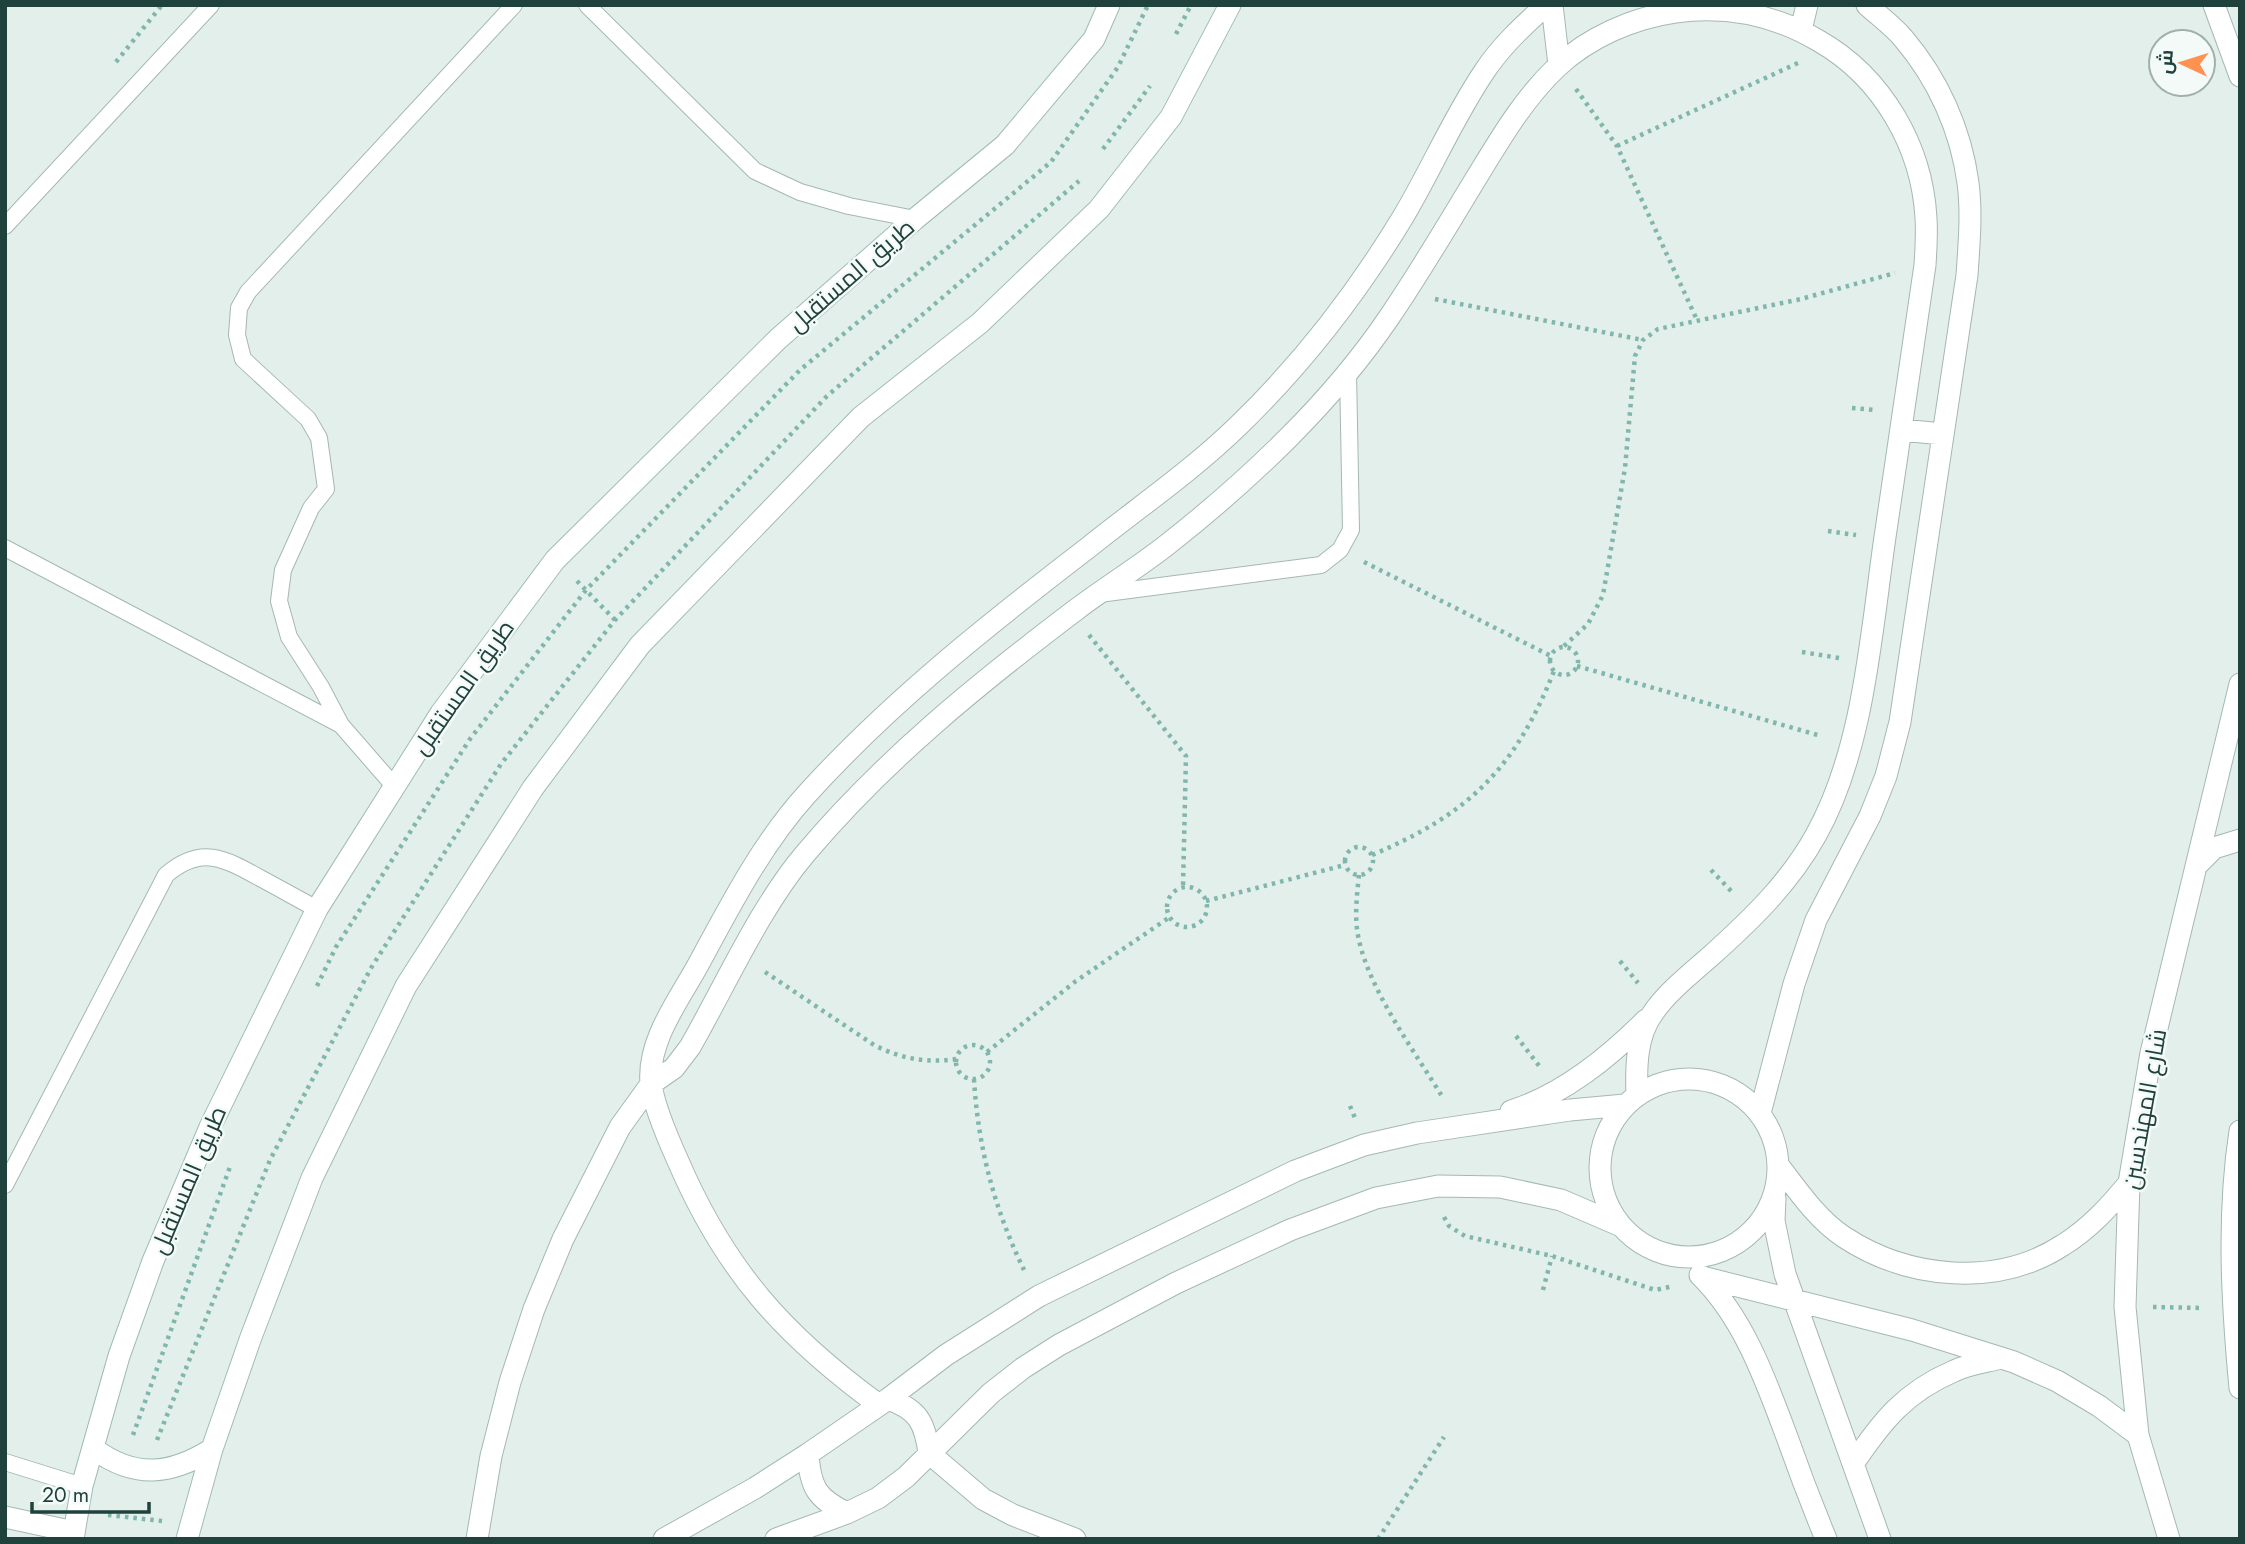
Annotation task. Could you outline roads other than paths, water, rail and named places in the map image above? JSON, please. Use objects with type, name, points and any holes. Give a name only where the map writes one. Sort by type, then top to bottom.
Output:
[{"type":"street","name":"طريق المستقبل","points":[[75,1527],[82,1486],[119,1356],[153,1261],[210,1127],[317,909],[441,713],[555,560],[778,339],[915,219],[1005,145],[1094,39],[1109,5]]},
{"type":"street","points":[[189,1531],[212,1449],[251,1337],[312,1178],[406,986],[533,788],[640,645],[861,417],[980,323],[1099,209],[1171,117],[1230,5]]},
{"type":"street","points":[[1075,1539],[1013,1515],[983,1499],[929,1453],[926,1433],[918,1417],[905,1405],[883,1402],[833,1371],[791,1333],[752,1290],[719,1243],[692,1193],[669,1140],[651,1084],[653,1053],[729,907],[764,850],[805,797],[881,720],[988,627],[1169,486],[1238,427],[1300,361],[1356,291],[1391,236],[1484,72],[1515,33],[1546,5]]},
{"type":"street","points":[[1552,5],[1559,65]]},
{"type":"street","points":[[1801,30],[1807,5]]},
{"type":"street","points":[[1760,1113],[1794,984],[1816,920],[1870,816],[1886,776],[1900,722],[1967,275],[1969,184],[1957,131],[1934,81],[1902,37],[1867,5]]},
{"type":"street","points":[[2214,5],[2240,76]]},
{"type":"street","points":[[477,1539],[494,1444],[510,1382],[534,1309],[563,1239],[620,1127],[651,1084],[674,1068],[690,1047],[767,907],[801,857],[903,750],[1012,659],[1096,594],[1165,546],[1231,493],[1292,434],[1348,371],[1388,319],[1494,149],[1525,103],[1559,65],[1602,35],[1650,16],[1701,9],[1752,14],[1801,30],[1831,48],[1857,69],[1880,94],[1899,122],[1913,154],[1922,186],[1927,220],[1925,265],[1902,430],[1867,663],[1851,745],[1838,789],[1816,835],[1786,880],[1756,916],[1602,1060],[1557,1090],[1516,1110],[1467,1125]]},
{"type":"street","points":[[1902,430],[1942,434]]},
{"type":"street","name":"شارع المهندسين","points":[[2169,1539],[2138,1434],[2124,1307],[2129,1183],[2151,1053],[2197,865],[2236,727],[2240,684]]},
{"type":"street","points":[[881,720],[903,750]]},
{"type":"street","points":[[2197,865],[2214,848],[2240,840]]},
{"type":"street","points":[[1619,1225],[1604,1196],[1600,1164],[1607,1132],[1631,1100],[1641,1040],[1652,1014]]},
{"type":"street","points":[[664,1539],[755,1488],[883,1402],[946,1355],[1039,1296],[1295,1171],[1364,1145],[1417,1133],[1631,1100],[1668,1080],[1703,1079],[1735,1091],[1760,1113],[1774,1138],[1779,1166],[1774,1221],[1778,1248],[1793,1299],[1880,1539]]},
{"type":"street","points":[[2240,1131],[2234,1167],[2232,1308],[2240,1388]]},
{"type":"street","points":[[1779,1166],[1808,1205],[1843,1236],[1883,1259],[1927,1272],[1973,1274],[2019,1265],[2062,1247],[2098,1219],[2129,1183]]},
{"type":"street","points":[[776,1539],[847,1513],[878,1498],[906,1477],[991,1393],[1059,1345],[1165,1289],[1290,1230],[1376,1198],[1438,1186],[1500,1187],[1561,1200],[1619,1225],[1644,1247],[1676,1258],[1702,1277],[1744,1335],[1771,1396],[1826,1539]]},
{"type":"street","points":[[1676,1258],[1708,1257],[1737,1245],[1760,1223],[1776,1194]]},
{"type":"street","points":[[1702,1277],[1912,1330],[2001,1358],[2057,1381],[2138,1434]]},
{"type":"street","points":[[1853,1464],[1879,1425],[1914,1393],[1956,1370],[2001,1358]]},
{"type":"street","points":[[94,1449],[107,1459],[128,1468],[150,1471],[183,1465],[212,1449]]},
{"type":"street","points":[[807,1454],[809,1474],[817,1492],[830,1506],[847,1513]]},
{"type":"street","points":[[5,1517],[75,1527]]},
{"type":"lane","points":[[5,226],[211,5]]},
{"type":"lane","points":[[395,787],[341,725],[321,687],[289,637],[279,601],[283,570],[311,508],[326,489],[319,438],[308,419],[243,359],[237,335],[239,308],[248,292],[514,5]]},
{"type":"lane","points":[[587,5],[755,171],[800,192],[849,206],[915,219]]},
{"type":"lane","points":[[1096,594],[1321,565],[1340,550],[1351,530],[1348,371]]},
{"type":"lane","points":[[5,548],[341,725]]},
{"type":"lane","points":[[5,1185],[166,875],[188,860],[201,857],[225,859],[317,909]]},
{"type":"lane","points":[[5,1462],[82,1486]]}]
